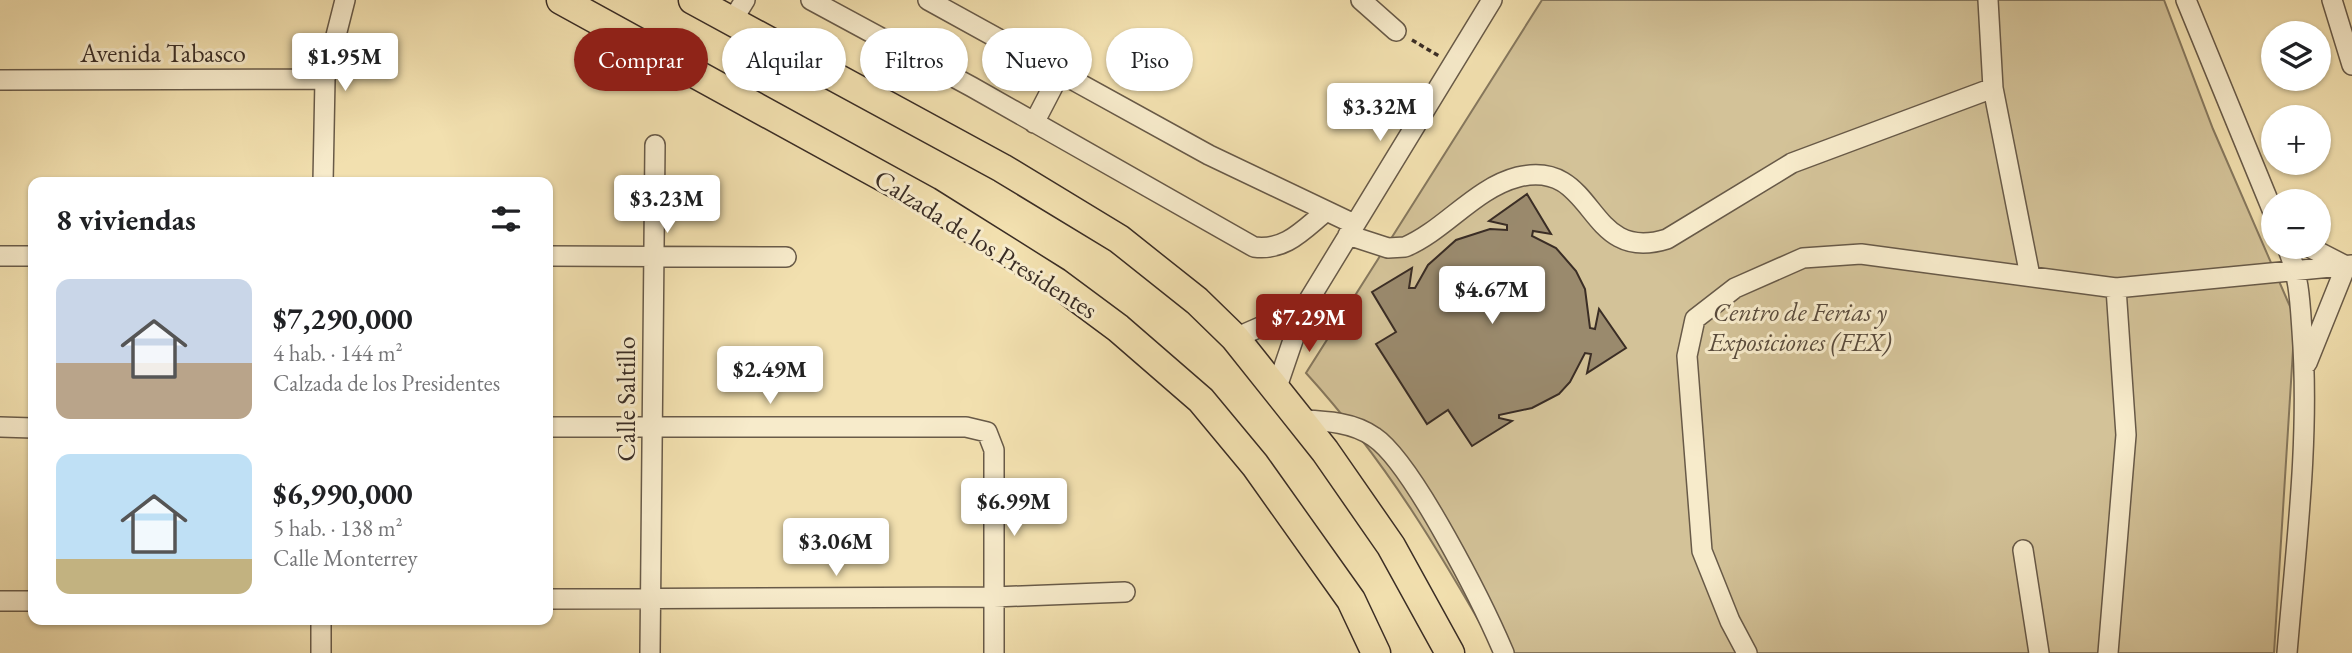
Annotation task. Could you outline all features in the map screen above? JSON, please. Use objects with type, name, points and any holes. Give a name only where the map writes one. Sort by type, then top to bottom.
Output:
[{"type":"highway","name":"Calzada de los Presidentes","points":[[561,0],[927,201],[1056,282],[1118,328],[1201,400],[1255,465],[1351,600],[1376,653]]},
{"type":"highway","points":[[692,0],[739,11],[1119,239],[1197,301],[1235,338],[1302,420],[1391,546],[1450,653]]},
{"type":"street","points":[[811,0],[1254,247],[1270,249],[1283,246],[1325,212]]},
{"type":"street","points":[[928,0],[982,29]]},
{"type":"street","points":[[1361,0],[1396,31]]},
{"type":"street","points":[[1277,387],[1304,308],[1492,0]]},
{"type":"street","points":[[1988,0],[1993,88],[2030,276]]},
{"type":"street","points":[[2186,0],[2264,189]]},
{"type":"street","points":[[2332,0],[2352,65]]},
{"type":"street","points":[[323,177],[325,79],[344,1]]},
{"type":"street","name":"Avenida Tabasco","points":[[0,80],[325,79]]},
{"type":"street","points":[[1092,89],[1209,155],[1325,212],[1351,230],[1388,248],[1405,247],[1499,185],[1520,177],[1548,177],[1568,183],[1614,235],[1629,243],[1652,243],[1667,239],[1792,163],[1993,88]]},
{"type":"street","points":[[1034,122],[1050,91]]},
{"type":"street","name":"Calle Saltillo","points":[[650,653],[655,145]]},
{"type":"street","points":[[1747,653],[1730,621],[1702,551],[1687,356],[1695,318],[1735,288],[1803,258],[1861,254],[2116,288],[2349,265]]},
{"type":"street","points":[[0,256],[28,256]]},
{"type":"street","points":[[553,256],[786,257]]},
{"type":"street","points":[[2331,257],[2349,265]]},
{"type":"street","points":[[2287,653],[2301,484],[2305,370],[2298,272],[2292,259]]},
{"type":"street","points":[[2305,370],[2349,265]]},
{"type":"street","points":[[2108,653],[2126,435],[2116,288]]},
{"type":"street","points":[[1235,338],[1304,308]]},
{"type":"street","points":[[1302,420],[1346,425],[1374,436],[1389,450],[1413,484],[1485,610],[1504,653]]},
{"type":"street","points":[[0,427],[28,428]]},
{"type":"street","points":[[553,427],[966,427],[987,432],[994,450],[994,653]]},
{"type":"street","points":[[2023,550],[2039,653]]},
{"type":"street","points":[[553,599],[994,597],[1125,592]]},
{"type":"street","points":[[0,601],[28,601]]},
{"type":"street","points":[[321,625],[321,653]]},
{"type":"path","points":[[1396,31],[1452,64]]},
{"type":"green space","name":"Centro de Ferias y Exposiciones (FEX)","points":[[1542,0],[2164,0],[2213,129],[2261,240],[2261,259],[2269,259],[2295,318],[2274,653],[1497,653],[1410,507],[1361,439],[1306,373]]},
{"type":"building","points":[[1527,194],[1551,234],[1533,231],[1532,236],[1556,248],[1576,271],[1585,289],[1590,328],[1595,329],[1599,309],[1626,348],[1587,373],[1591,354],[1585,353],[1570,382],[1559,394],[1532,408],[1499,415],[1499,418],[1512,421],[1472,446],[1448,410],[1427,424],[1376,344],[1396,332],[1372,292],[1412,268],[1409,288],[1415,288],[1428,265],[1456,240],[1490,229],[1507,230],[1507,225],[1489,221]]}]
